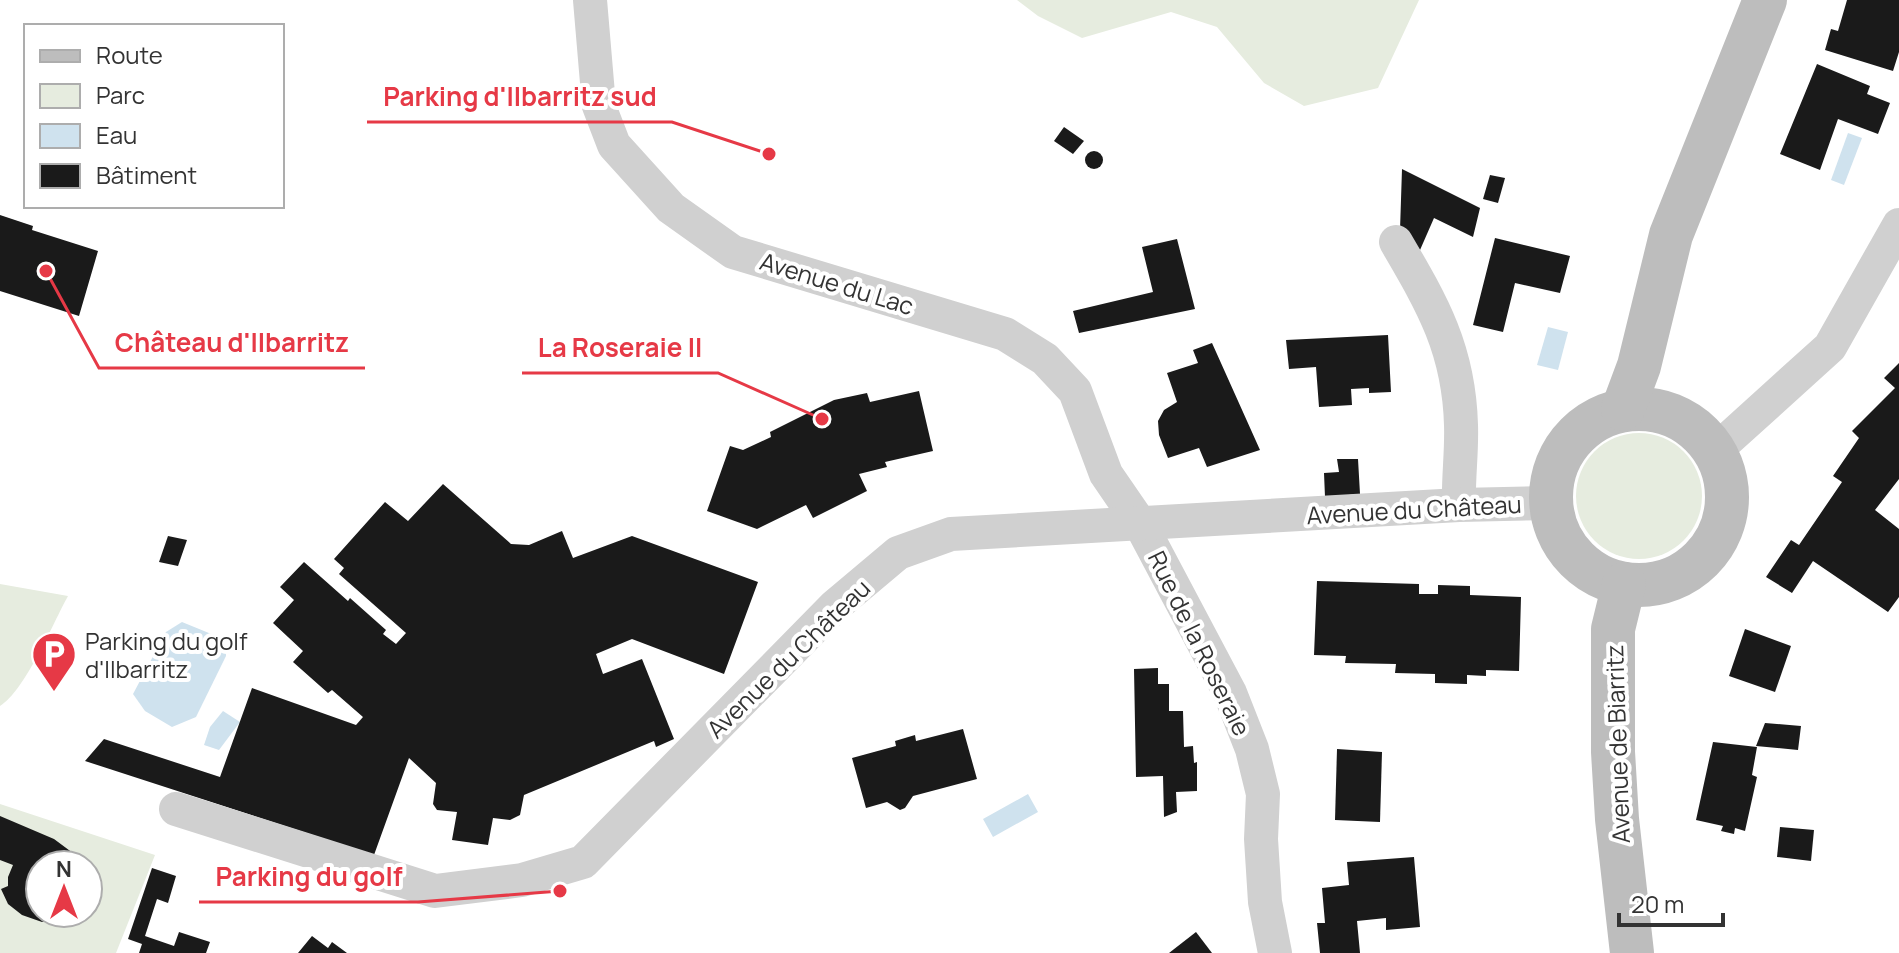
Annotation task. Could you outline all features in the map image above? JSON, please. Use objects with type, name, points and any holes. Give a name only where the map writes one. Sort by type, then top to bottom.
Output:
[{"type":"main road","points":[[1623,409],[1639,366],[1671,235],[1765,0]]},
{"type":"main road","points":[[1623,409],[1650,409],[1675,416],[1698,431],[1715,451],[1726,478],[1727,507],[1720,535],[1703,559],[1680,576],[1652,585],[1624,584],[1596,575],[1573,556],[1557,532],[1550,503],[1552,477],[1561,453],[1577,432],[1599,417],[1623,409]]},
{"type":"main road","name":"Avenue de Biarritz","points":[[1624,584],[1613,629],[1613,752],[1632,953]]},
{"type":"street","name":"Avenue du Lac","points":[[590,0],[599,106],[614,145],[671,208],[733,252],[1005,334],[1045,359],[1075,391],[1106,474],[1141,525]]},
{"type":"street","points":[[1715,451],[1830,347],[1899,225]]},
{"type":"street","points":[[1396,242],[1433,306],[1450,347],[1461,425],[1459,505]]},
{"type":"street","name":"Avenue du Château","points":[[176,809],[435,891],[522,880],[583,862],[835,606],[898,553],[951,534],[1459,505],[1550,503]]},
{"type":"street","name":"Rue de la Roseraie","points":[[1141,525],[1230,693],[1252,749],[1263,794],[1261,839],[1265,902],[1275,953]]},
{"type":"green space","points":[[1017,0],[1419,0],[1378,88],[1304,106],[1264,83],[1217,27],[1171,12],[1082,38],[1038,16]]},
{"type":"green space","points":[[1639,433],[1663,438],[1684,451],[1697,472],[1702,496],[1697,520],[1684,541],[1663,554],[1639,559],[1615,554],[1594,541],[1581,520],[1576,496],[1581,472],[1594,451],[1615,438]]},
{"type":"green space","points":[[0,584],[68,596],[29,672],[0,706]]},
{"type":"green space","points":[[0,804],[155,855],[116,953],[0,953]]},
{"type":"water","points":[[1848,133],[1862,138],[1844,185],[1831,180]]},
{"type":"water","points":[[1548,327],[1568,332],[1558,370],[1537,365]]},
{"type":"water","points":[[182,622],[226,640],[226,656],[196,717],[172,727],[145,711],[133,694],[166,632]]},
{"type":"water","points":[[223,711],[240,722],[219,750],[204,745],[210,727]]},
{"type":"water","points":[[1028,794],[1038,812],[993,837],[983,819]]},
{"type":"building","points":[[1847,0],[1899,0],[1899,52],[1893,71],[1825,50],[1831,29],[1838,31]]},
{"type":"building","points":[[1817,64],[1870,86],[1867,94],[1890,103],[1878,134],[1838,119],[1820,170],[1780,154]]},
{"type":"building","points":[[1064,127],[1084,141],[1073,154],[1054,141]]},
{"type":"building","points":[[1094,151],[1103,160],[1094,169],[1085,160]]},
{"type":"building","points":[[1402,169],[1480,208],[1473,237],[1434,218],[1420,250],[1400,230]]},
{"type":"building","points":[[1490,175],[1505,178],[1498,203],[1483,199]]},
{"type":"building","points":[[0,215],[33,226],[32,230],[98,251],[79,316],[0,291]]},
{"type":"building","points":[[1495,238],[1570,256],[1560,293],[1515,283],[1503,332],[1473,325]]},
{"type":"building","points":[[1177,239],[1195,309],[1079,333],[1073,311],[1153,292],[1142,247]]},
{"type":"building","points":[[1388,335],[1391,392],[1369,393],[1369,388],[1351,389],[1352,405],[1319,407],[1316,367],[1289,369],[1286,340]]},
{"type":"building","points":[[1212,343],[1260,450],[1207,467],[1199,448],[1168,458],[1159,435],[1158,421],[1164,410],[1177,402],[1167,373],[1198,363],[1193,350]]},
{"type":"building","points":[[1899,363],[1899,479],[1875,510],[1899,529],[1899,597],[1888,612],[1813,561],[1792,593],[1766,577],[1791,540],[1799,545],[1842,482],[1833,476],[1859,438],[1852,431],[1895,388],[1884,378]]},
{"type":"building","points":[[919,391],[933,451],[885,462],[887,467],[859,474],[867,491],[813,518],[806,505],[757,529],[707,511],[730,446],[743,450],[771,437],[770,432],[834,400],[867,393],[870,402]]},
{"type":"building","points":[[1337,459],[1358,459],[1360,494],[1325,497],[1324,473],[1339,472]]},
{"type":"building","points":[[443,484],[511,544],[529,545],[562,531],[573,558],[632,536],[758,582],[724,674],[632,639],[596,654],[603,674],[642,659],[674,739],[656,747],[654,741],[524,795],[520,815],[510,820],[493,818],[488,845],[452,840],[457,812],[437,810],[433,804],[436,783],[409,758],[374,855],[85,761],[104,739],[220,777],[252,688],[356,725],[363,717],[332,690],[328,693],[293,662],[303,651],[273,623],[294,600],[280,587],[304,562],[386,630],[383,634],[396,644],[406,633],[339,574],[344,568],[334,559],[385,502],[408,521]]},
{"type":"building","points":[[168,536],[187,540],[178,566],[159,562]]},
{"type":"building","points":[[1317,581],[1419,584],[1419,594],[1438,594],[1438,585],[1470,586],[1470,595],[1521,597],[1519,671],[1486,670],[1486,676],[1467,675],[1467,684],[1435,683],[1435,674],[1395,673],[1396,664],[1345,663],[1346,656],[1314,655]]},
{"type":"building","points":[[1745,629],[1791,646],[1775,692],[1729,676]]},
{"type":"building","points":[[1158,668],[1158,684],[1169,684],[1169,711],[1183,711],[1184,747],[1193,746],[1194,763],[1197,762],[1197,791],[1176,792],[1177,812],[1164,817],[1163,776],[1136,777],[1134,669]]},
{"type":"building","points":[[1765,723],[1801,726],[1798,750],[1756,746]]},
{"type":"building","points":[[963,729],[977,779],[913,796],[900,810],[887,802],[866,808],[852,758],[896,746],[895,741],[915,735],[916,741]]},
{"type":"building","points":[[1713,742],[1757,747],[1752,775],[1757,777],[1745,831],[1735,828],[1734,834],[1721,831],[1723,826],[1696,820]]},
{"type":"building","points":[[1337,749],[1382,752],[1380,822],[1335,820]]},
{"type":"building","points":[[0,816],[54,839],[67,849],[24,849],[24,916],[8,904],[1,889],[8,886],[13,865],[0,860]]},
{"type":"building","points":[[1780,827],[1814,830],[1811,861],[1777,857]]},
{"type":"building","points":[[1414,857],[1420,927],[1386,930],[1386,918],[1357,921],[1360,953],[1320,953],[1317,923],[1325,923],[1322,888],[1349,885],[1347,862]]},
{"type":"building","points":[[152,868],[176,876],[168,903],[157,899],[145,936],[174,946],[179,932],[210,942],[206,953],[139,953],[142,944],[128,939]]},
{"type":"building","points":[[1196,932],[1212,953],[1169,953]]},
{"type":"building","points":[[312,936],[328,948],[332,942],[347,953],[298,953]]},
{"type":"place","name":"Parking d'Ilbarritz sud","points":[[769,154]]},
{"type":"place","name":"Château d'Ilbarritz","points":[[46,271]]},
{"type":"place","name":"La Roseraie II","points":[[822,419]]},
{"type":"place","name":"Parking du golf d'Ilbarritz","points":[[54,693]]},
{"type":"place","name":"Parking du golf","points":[[560,891]]}]
